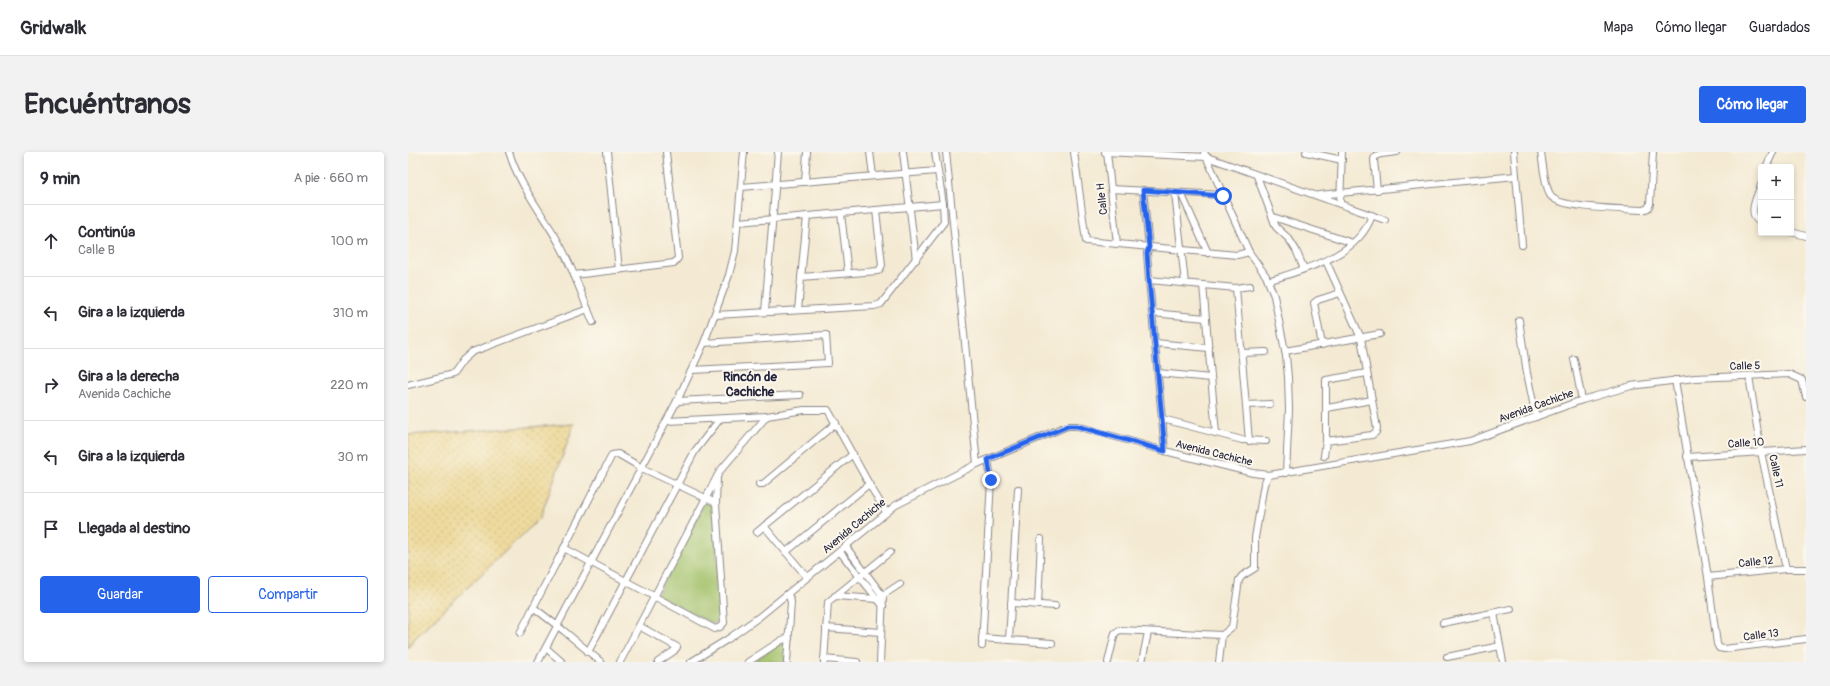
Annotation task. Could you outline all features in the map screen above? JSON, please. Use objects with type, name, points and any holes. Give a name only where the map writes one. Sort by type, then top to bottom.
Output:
[{"type":"street","points":[[509,152],[521,181],[560,244],[593,322]]},
{"type":"street","points":[[607,152],[619,270]]},
{"type":"street","points":[[574,275],[674,263],[678,258],[666,152]]},
{"type":"street","points":[[538,662],[678,401],[704,343],[729,275],[739,222],[744,152]]},
{"type":"street","points":[[765,312],[778,152]]},
{"type":"street","points":[[805,182],[807,152],[812,152]]},
{"type":"street","points":[[870,152],[873,176]]},
{"type":"street","points":[[903,152],[916,260]]},
{"type":"street","points":[[715,315],[874,306],[881,304],[942,227],[944,222],[943,204],[935,152]]},
{"type":"street","points":[[946,152],[977,464]]},
{"type":"street","points":[[1074,152],[1084,238],[1088,242],[1236,256],[1249,252]]},
{"type":"street","points":[[1106,152],[1206,155],[1257,176],[1385,220]]},
{"type":"street","name":"Calle H","points":[[1106,152],[1117,244]]},
{"type":"street","points":[[1306,152],[1342,160]]},
{"type":"street","points":[[1340,204],[1342,193],[1342,152]]},
{"type":"street","points":[[1377,190],[1374,160],[1375,156],[1397,152]]},
{"type":"street","points":[[1514,152],[1522,245]]},
{"type":"street","points":[[1541,152],[1549,190],[1551,196],[1556,201],[1569,205],[1639,209],[1648,208],[1650,204],[1653,152]]},
{"type":"street","points":[[1767,164],[1772,152]]},
{"type":"street","points":[[1206,155],[1249,252],[1260,266],[1274,296],[1285,351],[1288,377],[1289,409],[1286,473]]},
{"type":"street","points":[[741,187],[937,170]]},
{"type":"street","points":[[1257,176],[1276,227],[1296,250],[1304,269]]},
{"type":"street","points":[[1315,196],[1516,176]]},
{"type":"street","points":[[1111,189],[1223,196]]},
{"type":"street","points":[[1143,190],[1149,247],[1147,253],[1149,280],[1165,451]]},
{"type":"street","points":[[1178,193],[1185,283]]},
{"type":"street","points":[[1178,193],[1208,253]]},
{"type":"street","points":[[1758,196],[1753,214],[1758,221]]},
{"type":"street","points":[[739,222],[943,204]]},
{"type":"street","points":[[801,277],[880,270],[882,265],[876,210]]},
{"type":"street","points":[[841,213],[848,273]]},
{"type":"street","points":[[1268,281],[1326,261],[1362,236],[1367,229],[1372,215]]},
{"type":"street","points":[[798,310],[807,216]]},
{"type":"street","points":[[1273,217],[1353,243]]},
{"type":"street","points":[[1794,233],[1806,236]]},
{"type":"street","points":[[1326,261],[1361,338],[1377,428],[1376,432],[1372,435],[1326,441]]},
{"type":"street","points":[[1149,280],[1236,288],[1250,286]]},
{"type":"street","points":[[1203,285],[1216,433]]},
{"type":"street","points":[[1236,288],[1249,441]]},
{"type":"street","points":[[1322,345],[1314,302],[1340,293]]},
{"type":"street","points":[[408,385],[447,377],[453,374],[463,360],[472,352],[588,309]]},
{"type":"street","points":[[1152,313],[1206,318]]},
{"type":"street","points":[[1518,320],[1536,417]]},
{"type":"street","points":[[1285,351],[1380,334]]},
{"type":"street","points":[[692,370],[828,363],[826,335],[704,343]]},
{"type":"street","points":[[1155,343],[1209,348]]},
{"type":"street","points":[[1242,353],[1266,352]]},
{"type":"street","points":[[1574,359],[1582,400]]},
{"type":"street","points":[[1158,373],[1211,378]]},
{"type":"street","points":[[1324,456],[1327,408],[1326,380],[1367,373]]},
{"type":"street","name":"Calle 5","points":[[1675,380],[1794,375],[1802,380],[1806,393]]},
{"type":"street","name":"Calle 11","points":[[1749,376],[1762,452],[1786,570]]},
{"type":"street","points":[[1675,380],[1708,577]]},
{"type":"street","name":"Avenida Cachiche","points":[[691,662],[759,618],[807,577],[846,547],[886,512],[907,499],[977,464],[1068,426],[1077,426],[1165,451],[1253,473],[1269,475],[1470,442],[1582,400],[1631,386],[1675,380]]},
{"type":"street","points":[[678,401],[800,394]]},
{"type":"street","points":[[1327,408],[1372,400]]},
{"type":"street","points":[[1246,406],[1270,404]]},
{"type":"street","points":[[667,421],[720,420],[767,416],[804,410],[828,410],[886,512]]},
{"type":"street","points":[[620,662],[717,477],[767,416]]},
{"type":"street","points":[[1163,419],[1249,441],[1266,441]]},
{"type":"street","points":[[588,652],[695,451],[720,420]]},
{"type":"street","points":[[759,484],[763,484],[836,423]]},
{"type":"street","name":"Calle 10","points":[[1687,457],[1806,449]]},
{"type":"street","points":[[520,633],[612,455],[618,454],[642,468],[716,503]]},
{"type":"street","points":[[757,532],[853,454]]},
{"type":"street","points":[[982,646],[991,480],[988,459]]},
{"type":"street","points":[[1108,662],[1116,633],[1120,630],[1222,635],[1232,627],[1239,580],[1255,568],[1254,538],[1264,484],[1269,475]]},
{"type":"street","points":[[564,548],[591,564],[715,629],[724,623],[716,503],[717,477]]},
{"type":"street","points":[[786,552],[869,484]]},
{"type":"street","points":[[1009,640],[1018,489]]},
{"type":"street","points":[[764,526],[807,577]]},
{"type":"street","points":[[1038,605],[1041,539]]},
{"type":"street","points":[[846,547],[865,572],[880,597],[883,606],[880,662]]},
{"type":"street","points":[[840,552],[860,577],[880,597]]},
{"type":"street","points":[[857,662],[824,661],[828,602],[890,552]]},
{"type":"street","name":"Calle 12","points":[[1708,577],[1806,569]]},
{"type":"street","name":"Calle 13","points":[[1708,577],[1716,644],[1719,648],[1746,647],[1806,639]]},
{"type":"street","points":[[835,596],[880,597],[900,584]]},
{"type":"street","points":[[787,662],[791,602],[788,594]]},
{"type":"street","points":[[1011,603],[1055,606]]},
{"type":"street","points":[[533,607],[601,662]]},
{"type":"street","points":[[1443,623],[1511,609]]},
{"type":"street","points":[[1494,613],[1504,662]]},
{"type":"street","points":[[639,626],[677,647],[674,651],[658,662]]},
{"type":"street","points":[[826,628],[881,632]]},
{"type":"street","points":[[1142,662],[1148,632]]},
{"type":"street","points":[[1219,662],[1222,635]]},
{"type":"street","points":[[748,662],[782,640],[789,638]]},
{"type":"street","points":[[982,638],[1052,643]]},
{"type":"street","points":[[1447,657],[1500,646]]},
{"type":"street","points":[[546,648],[562,662]]},
{"type":"sand","points":[[574,424],[540,518],[414,639],[408,648],[408,435]]},
{"type":"green space","points":[[706,501],[714,505],[721,617],[713,624],[657,595]]},
{"type":"green space","points":[[783,642],[787,643],[785,662],[752,662]]},
{"type":"district","name":"Rincón de Cachiche","points":[[750,384]]},
{"type":"route","points":[[991,480],[988,459],[1068,426],[1077,426],[1165,451],[1149,280],[1147,253],[1149,247],[1143,190],[1223,196]]}]
